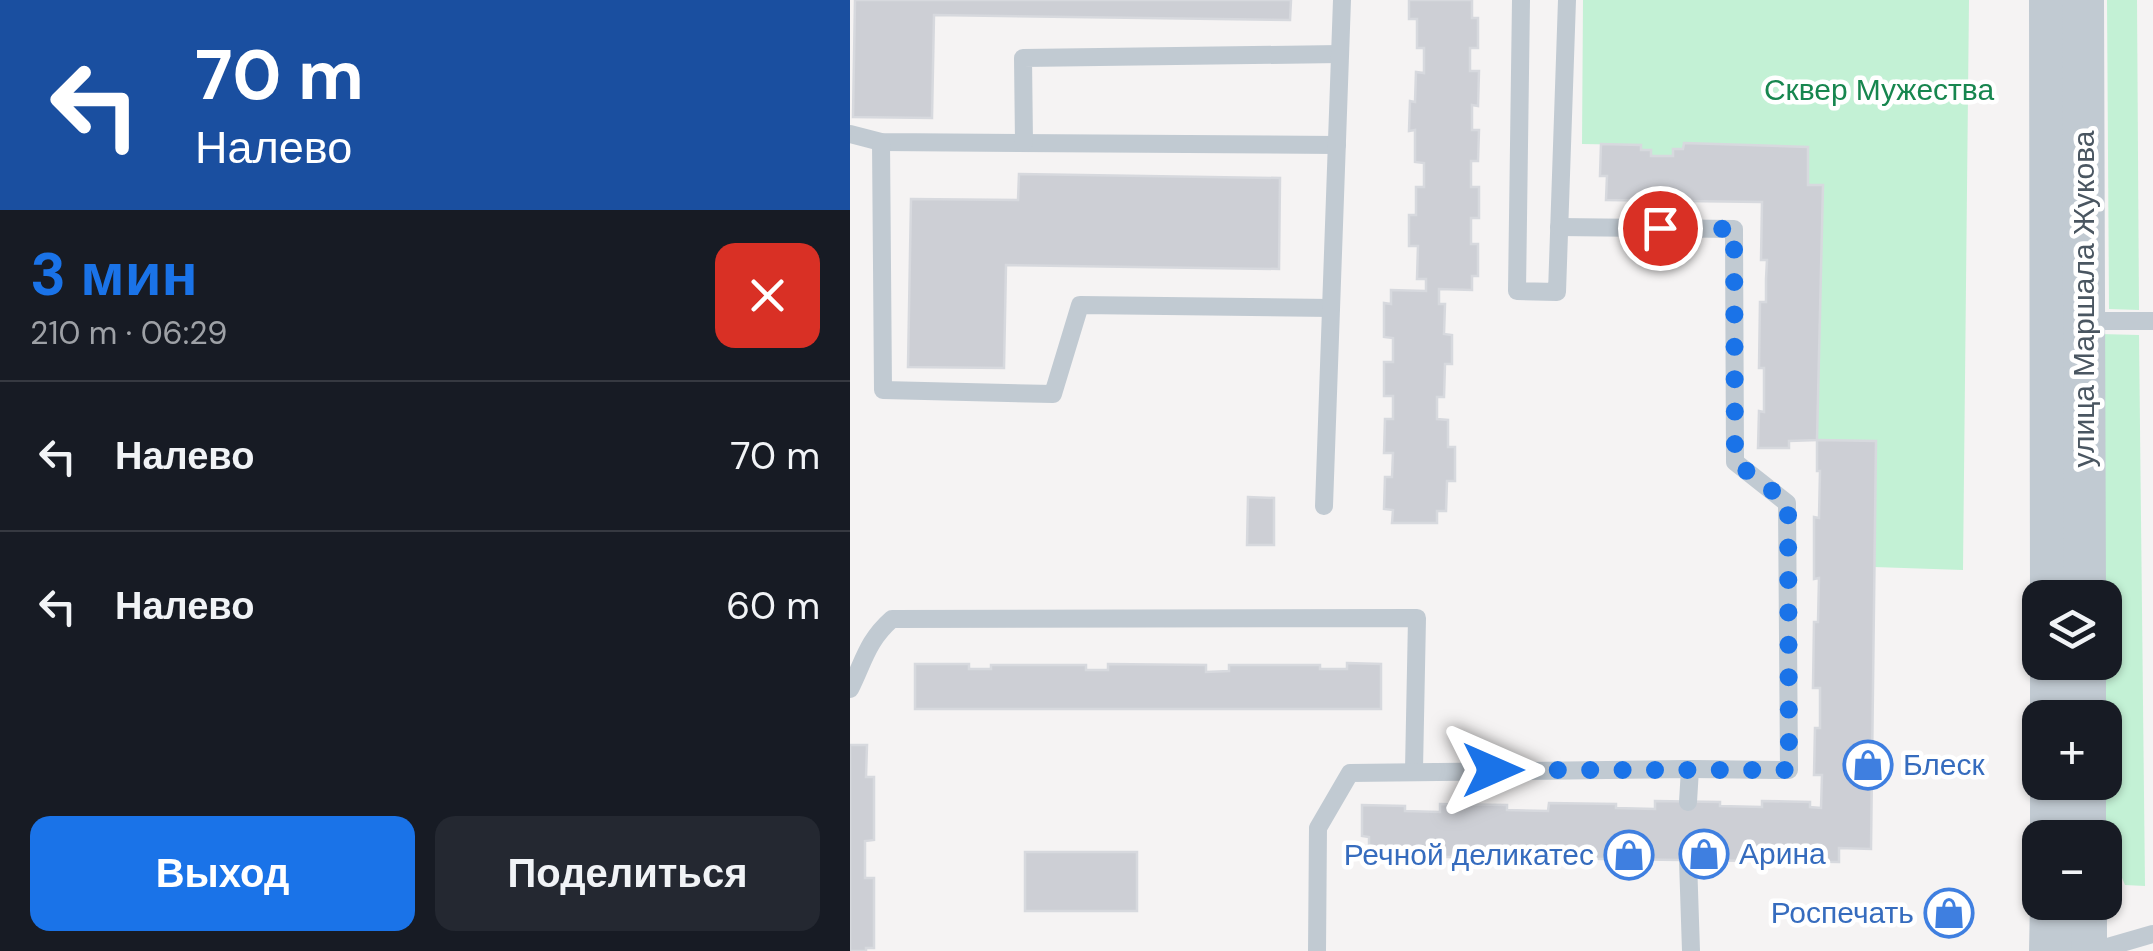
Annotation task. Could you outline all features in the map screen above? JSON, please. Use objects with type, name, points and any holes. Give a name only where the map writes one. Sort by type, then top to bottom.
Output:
[{"type":"street","name":"улица Маршала Жукова","points":[[2050,0],[2050,580]]},
{"type":"street","name":"улица Маршала Жукова","points":[[2082,0],[2085,580]]},
{"type":"street","points":[[2050,951],[2051,920]]},
{"type":"street","points":[[2086,920],[2086,951]]},
{"type":"lane","points":[[1324,506],[1342,0]]},
{"type":"lane","points":[[1521,0],[1517,291],[1558,292],[1566,0]]},
{"type":"lane","points":[[1024,143],[1023,58],[1340,54]]},
{"type":"lane","points":[[850,134],[881,142],[1337,145]]},
{"type":"lane","points":[[881,142],[883,390],[1053,394],[1080,305],[1331,308]]},
{"type":"lane","points":[[1316,951],[1318,828],[1350,772],[1789,770],[1788,503],[1735,462],[1734,229],[1560,227]]},
{"type":"lane","points":[[2084,321],[2153,322]]},
{"type":"lane","points":[[850,689],[876,633],[892,619],[1417,618],[1414,770]]},
{"type":"lane","points":[[1688,802],[1690,769]]},
{"type":"lane","points":[[1688,860],[1691,951]]},
{"type":"lane","points":[[2094,951],[2153,934]]},
{"type":"green space","name":"Сквер Мужества","points":[[1583,0],[1969,0],[1963,570],[1874,567],[1817,440],[1823,186],[1808,185],[1808,148],[1684,143],[1683,149],[1673,156],[1651,156],[1651,150],[1641,150],[1641,145],[1582,144]]},
{"type":"green space","points":[[2107,0],[2137,0],[2139,310],[2109,309]]},
{"type":"green space","points":[[2100,334],[2139,335],[2145,886],[2125,885],[2122,820],[2106,820],[2106,800],[2122,800],[2122,700],[2104,700],[2104,680],[2122,680],[2122,580],[2103,580]]},
{"type":"building","points":[[855,0],[1291,0],[1290,20],[934,15],[932,118],[853,117]]},
{"type":"building","points":[[1409,0],[1472,0],[1472,18],[1478,18],[1478,48],[1470,48],[1470,71],[1479,71],[1478,106],[1472,105],[1472,130],[1479,130],[1478,161],[1471,161],[1471,187],[1479,187],[1479,218],[1471,218],[1471,244],[1478,244],[1478,276],[1472,276],[1472,290],[1439,289],[1439,304],[1445,304],[1444,334],[1452,335],[1452,364],[1445,364],[1444,397],[1437,397],[1437,419],[1448,420],[1448,447],[1455,447],[1455,481],[1447,481],[1446,511],[1437,511],[1437,523],[1392,523],[1393,510],[1384,509],[1385,477],[1392,477],[1393,453],[1384,453],[1385,419],[1393,419],[1393,396],[1384,396],[1384,362],[1393,362],[1393,338],[1384,337],[1384,303],[1391,304],[1391,290],[1426,291],[1426,279],[1417,279],[1418,246],[1409,246],[1409,215],[1416,215],[1416,187],[1424,187],[1424,163],[1415,162],[1415,130],[1409,131],[1416,72],[1424,73],[1424,48],[1417,48],[1417,19],[1409,19]]},
{"type":"building","points":[[1684,143],[1808,147],[1808,185],[1823,185],[1817,440],[1789,441],[1789,448],[1758,448],[1759,411],[1764,412],[1764,368],[1759,368],[1760,302],[1766,302],[1767,260],[1761,260],[1762,202],[1606,200],[1607,176],[1600,176],[1601,144],[1641,145],[1641,150],[1651,150],[1651,156],[1673,156],[1673,149],[1683,149]]},
{"type":"building","points":[[1019,174],[1280,178],[1279,269],[1006,265],[1004,368],[908,367],[911,199],[1018,200]]},
{"type":"building","points":[[1817,440],[1876,441],[1871,849],[1839,848],[1839,862],[1369,856],[1369,837],[1362,836],[1362,805],[1440,812],[1440,804],[1507,805],[1507,810],[1548,811],[1549,803],[1655,809],[1655,801],[1762,807],[1762,801],[1810,802],[1810,807],[1821,808],[1822,775],[1814,775],[1820,688],[1813,688],[1819,578],[1814,579],[1814,517],[1819,518]]},
{"type":"building","points":[[1248,497],[1274,498],[1274,545],[1247,545]]},
{"type":"building","points":[[1347,663],[1381,664],[1381,709],[915,709],[915,664],[969,664],[969,669],[991,669],[991,665],[1086,665],[1086,670],[1108,670],[1108,664],[1206,665],[1206,672],[1229,671],[1229,665],[1320,665],[1320,669],[1347,669]]},
{"type":"building","points":[[850,745],[867,745],[866,777],[874,777],[874,840],[865,841],[865,878],[874,878],[874,948],[866,951],[850,951]]},
{"type":"building","points":[[1025,852],[1137,852],[1137,911],[1025,911]]},
{"type":"place","name":"Блеск","points":[[1868,765]]},
{"type":"place","name":"Арина","points":[[1704,854]]},
{"type":"place","name":"Речной деликатес","points":[[1629,855]]},
{"type":"place","name":"Роспечать","points":[[1949,913]]},
{"type":"route","points":[[1493,770],[1789,770],[1788,503],[1735,462],[1734,229],[1660,228]]}]
